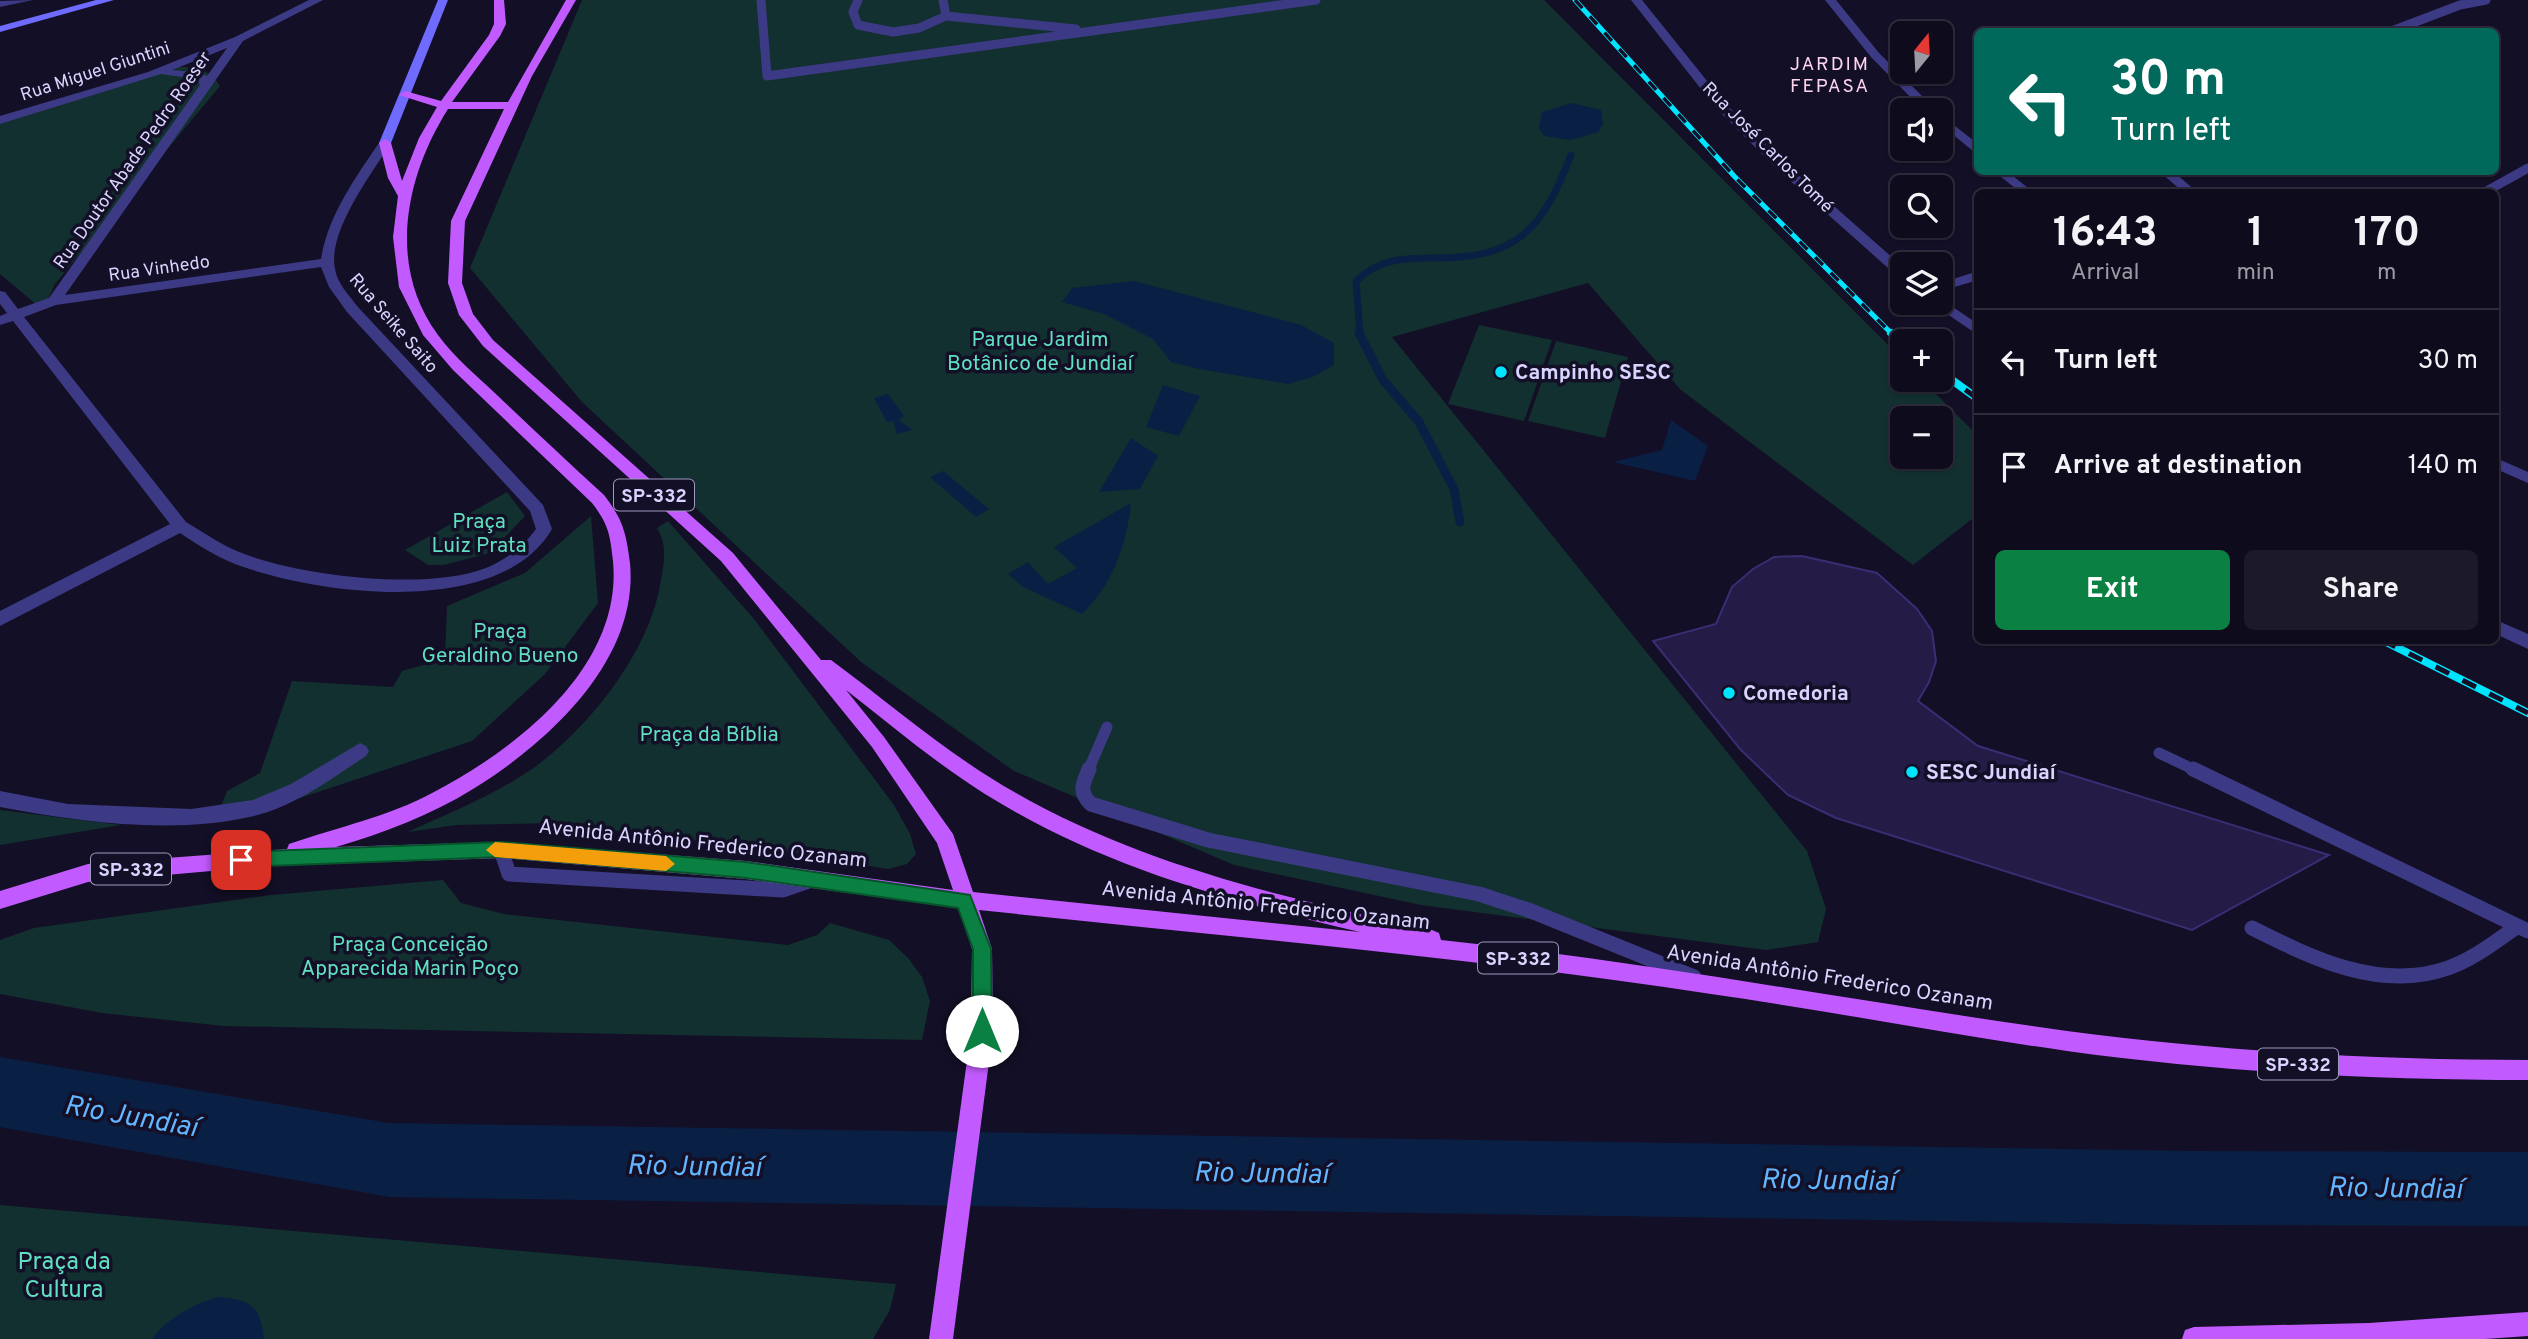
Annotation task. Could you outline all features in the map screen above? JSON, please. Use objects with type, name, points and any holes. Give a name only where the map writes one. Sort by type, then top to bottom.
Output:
[{"type":"main road","points":[[0,29],[109,0]]},
{"type":"main road","name":"Rua Seike Saito","points":[[385,143],[443,0]]},
{"type":"main road","name":"SP-332","points":[[267,858],[352,835],[393,820],[441,797],[514,751],[543,725],[572,693],[595,661],[621,605],[623,572],[616,524],[598,499],[461,369],[430,335],[413,306],[403,275],[397,226],[403,194],[425,139],[443,105],[500,24],[499,0]]},
{"type":"main road","name":"SP-332","points":[[571,0],[526,76],[458,222],[455,283],[466,314],[488,343],[727,557],[878,742],[946,840],[964,900]]},
{"type":"main road","points":[[405,95],[443,105],[513,106]]},
{"type":"main road","points":[[385,143],[394,178],[403,194]]},
{"type":"main road","points":[[806,651],[882,711],[1009,799],[1142,861],[1291,908],[1521,958]]},
{"type":"main road","name":"Avenida Antônio Frederico Ozanam","points":[[0,900],[88,873],[267,858],[501,850],[816,878],[964,900],[1521,958],[1711,984],[2069,1041],[2297,1063],[2408,1070],[2528,1070]]},
{"type":"main road","points":[[0,889],[39,886]]},
{"type":"main road","points":[[937,1335],[952,1271],[982,1031],[982,949],[964,900]]},
{"type":"main road","points":[[2194,1339],[2369,1335],[2528,1324]]},
{"type":"main road","points":[[2369,1335],[2405,1339]]},
{"type":"street","points":[[0,5],[28,0]]},
{"type":"street","name":"Rua Miguel Giuntini","points":[[0,120],[152,74],[239,39],[318,0]]},
{"type":"street","name":"Rua José Carlos Tomé","points":[[1636,0],[1645,5],[1674,51],[1720,105],[1781,166],[1890,262]]},
{"type":"street","points":[[1830,0],[1875,55],[1918,98]]},
{"type":"street","name":"Rua Doutor Abade Pedro Roeser","points":[[54,301],[239,39]]},
{"type":"street","points":[[152,74],[191,73],[201,76],[206,85]]},
{"type":"street","points":[[1953,128],[1972,141]]},
{"type":"street","name":"Rua Seike Saito","points":[[180,526],[217,550],[279,570],[363,583],[425,584],[483,576],[524,554],[544,529],[537,509],[522,491],[352,309],[332,282],[327,262],[340,220],[385,143]]},
{"type":"street","points":[[2005,175],[2023,189]]},
{"type":"street","name":"Rua Vinhedo","points":[[7,317],[54,301],[327,262]]},
{"type":"street","points":[[1953,284],[1974,276]]},
{"type":"street","points":[[0,296],[7,317],[180,526],[0,619]]},
{"type":"street","points":[[1953,314],[1974,328]]},
{"type":"street","points":[[2499,464],[2528,478]]},
{"type":"street","points":[[2499,628],[2528,642]]},
{"type":"street","points":[[0,799],[68,812],[191,817],[254,808],[298,790],[360,751]]},
{"type":"lane","points":[[761,0],[767,76],[1315,0]]},
{"type":"lane","points":[[858,0],[853,12],[858,25],[872,30],[893,32],[919,28],[946,16],[1097,31]]},
{"type":"lane","points":[[943,0],[946,16]]},
{"type":"lane","points":[[2400,28],[2460,5],[2486,0]]},
{"type":"lane","points":[[2490,189],[2527,169]]},
{"type":"lane","points":[[2170,175],[2187,189]]},
{"type":"lane","points":[[1107,727],[1081,789],[1083,797],[1091,804],[1208,840],[1479,894],[1531,911],[1711,984]]},
{"type":"lane","points":[[2159,753],[2523,928]]},
{"type":"lane","points":[[2252,928],[2301,953],[2357,971],[2386,976],[2425,976],[2451,967],[2523,928]]},
{"type":"green space","name":"Parque Jardim Botânico de Jundiaí","points":[[582,0],[1544,0],[1890,347],[1890,392],[1934,392],[1948,406],[1890,406],[1890,469],[1953,469],[1953,411],[1974,432],[1974,517],[1913,565],[1681,390],[1588,283],[1392,337],[1807,851],[1826,909],[1818,942],[1766,950],[1421,905],[1234,865],[1014,771],[861,662],[582,402],[470,268]]},
{"type":"green space","points":[[173,66],[206,72],[220,86],[55,284],[43,310],[0,274],[0,116]]},
{"type":"green space","name":"Campinho SESC","points":[[1479,325],[1552,340],[1524,421],[1448,404]]},
{"type":"green space","points":[[1556,341],[1628,357],[1605,438],[1528,421]]},
{"type":"green space","name":"Praça Luiz Prata","points":[[507,492],[525,516],[490,553],[444,565],[428,565],[405,550]]},
{"type":"green space","name":"Praça Geraldino Bueno","points":[[591,516],[598,603],[545,674],[472,741],[270,808],[219,812],[227,791],[260,773],[292,681],[393,687],[402,671],[445,659],[447,606],[525,573]]},
{"type":"green space","name":"Praça da Bíblia","points":[[668,521],[754,619],[894,805],[910,834],[916,854],[907,864],[888,869],[789,852],[555,823],[456,825],[408,832],[472,803],[532,769],[573,734],[592,713],[627,666],[652,615],[664,558],[663,543],[657,528]]},
{"type":"green space","points":[[0,810],[121,825],[0,845]]},
{"type":"green space","name":"Praça Conceição Apparecida Marin Poço","points":[[443,880],[461,903],[504,914],[788,945],[817,935],[830,923],[889,940],[908,958],[922,977],[930,1001],[922,1040],[224,1026],[102,1013],[0,994],[0,940],[34,928],[271,895]]},
{"type":"green space","name":"Praça da Cultura","points":[[0,1205],[896,1284],[890,1310],[873,1339],[0,1339]]},
{"type":"water","points":[[1572,103],[1601,110],[1603,124],[1598,132],[1571,140],[1544,136],[1539,128],[1542,112]]},
{"type":"water","points":[[1134,281],[1301,325],[1334,343],[1334,365],[1315,376],[1289,384],[1199,369],[1171,362],[1153,339],[1104,314],[1062,302],[1072,288]]},
{"type":"water","points":[[1163,385],[1200,396],[1179,436],[1146,427]]},
{"type":"water","points":[[888,394],[904,416],[899,420],[912,430],[897,434],[893,421],[887,422],[874,398]]},
{"type":"water","points":[[1671,420],[1708,446],[1695,481],[1613,462],[1662,450]]},
{"type":"water","points":[[1131,438],[1158,456],[1140,489],[1099,492]]},
{"type":"water","points":[[943,471],[989,509],[976,517],[930,477]]},
{"type":"water","points":[[1131,503],[1122,549],[1110,577],[1093,603],[1082,614],[1023,587],[1008,574],[1028,562],[1048,584],[1077,568],[1054,547]]},
{"type":"water","points":[[218,1297],[246,1302],[252,1306],[260,1319],[264,1339],[152,1339],[166,1324],[182,1313]]},
{"type":"building","name":"SESC Jundiaí","points":[[1802,556],[1877,573],[1917,609],[1932,631],[1936,661],[1929,682],[1918,701],[1978,746],[2329,855],[2192,930],[1836,818],[1788,795],[1740,749],[1653,641],[1716,624],[1732,587],[1753,569],[1774,557]]},
{"type":"waterway","points":[[1360,335],[1356,281],[1364,274],[1390,262],[1460,257],[1505,246],[1522,236],[1536,222],[1549,204],[1571,155]]},
{"type":"waterway","points":[[1360,335],[1383,380],[1419,422],[1454,489],[1460,522]]},
{"type":"waterway","name":"Rio Jundiaí","points":[[0,1092],[389,1160],[2191,1188],[2528,1189]]},
{"type":"railway","points":[[1575,0],[1735,177],[1890,332]]},
{"type":"railway","points":[[1953,381],[1974,396]]},
{"type":"railway","points":[[2390,644],[2528,713]]},
{"type":"slow traffic","points":[[495,850],[666,864]]},
{"type":"place","name":"Campinho SESC","points":[[1501,372]]},
{"type":"place","name":"Comedoria","points":[[1729,693]]},
{"type":"place","name":"SESC Jundiaí","points":[[1912,772]]},
{"type":"district","name":"JARDIM FEPASA","points":[[1830,74]]},
{"type":"route","points":[[241,860],[445,850],[501,850],[746,870],[964,900],[982,949],[982,1031]]}]
